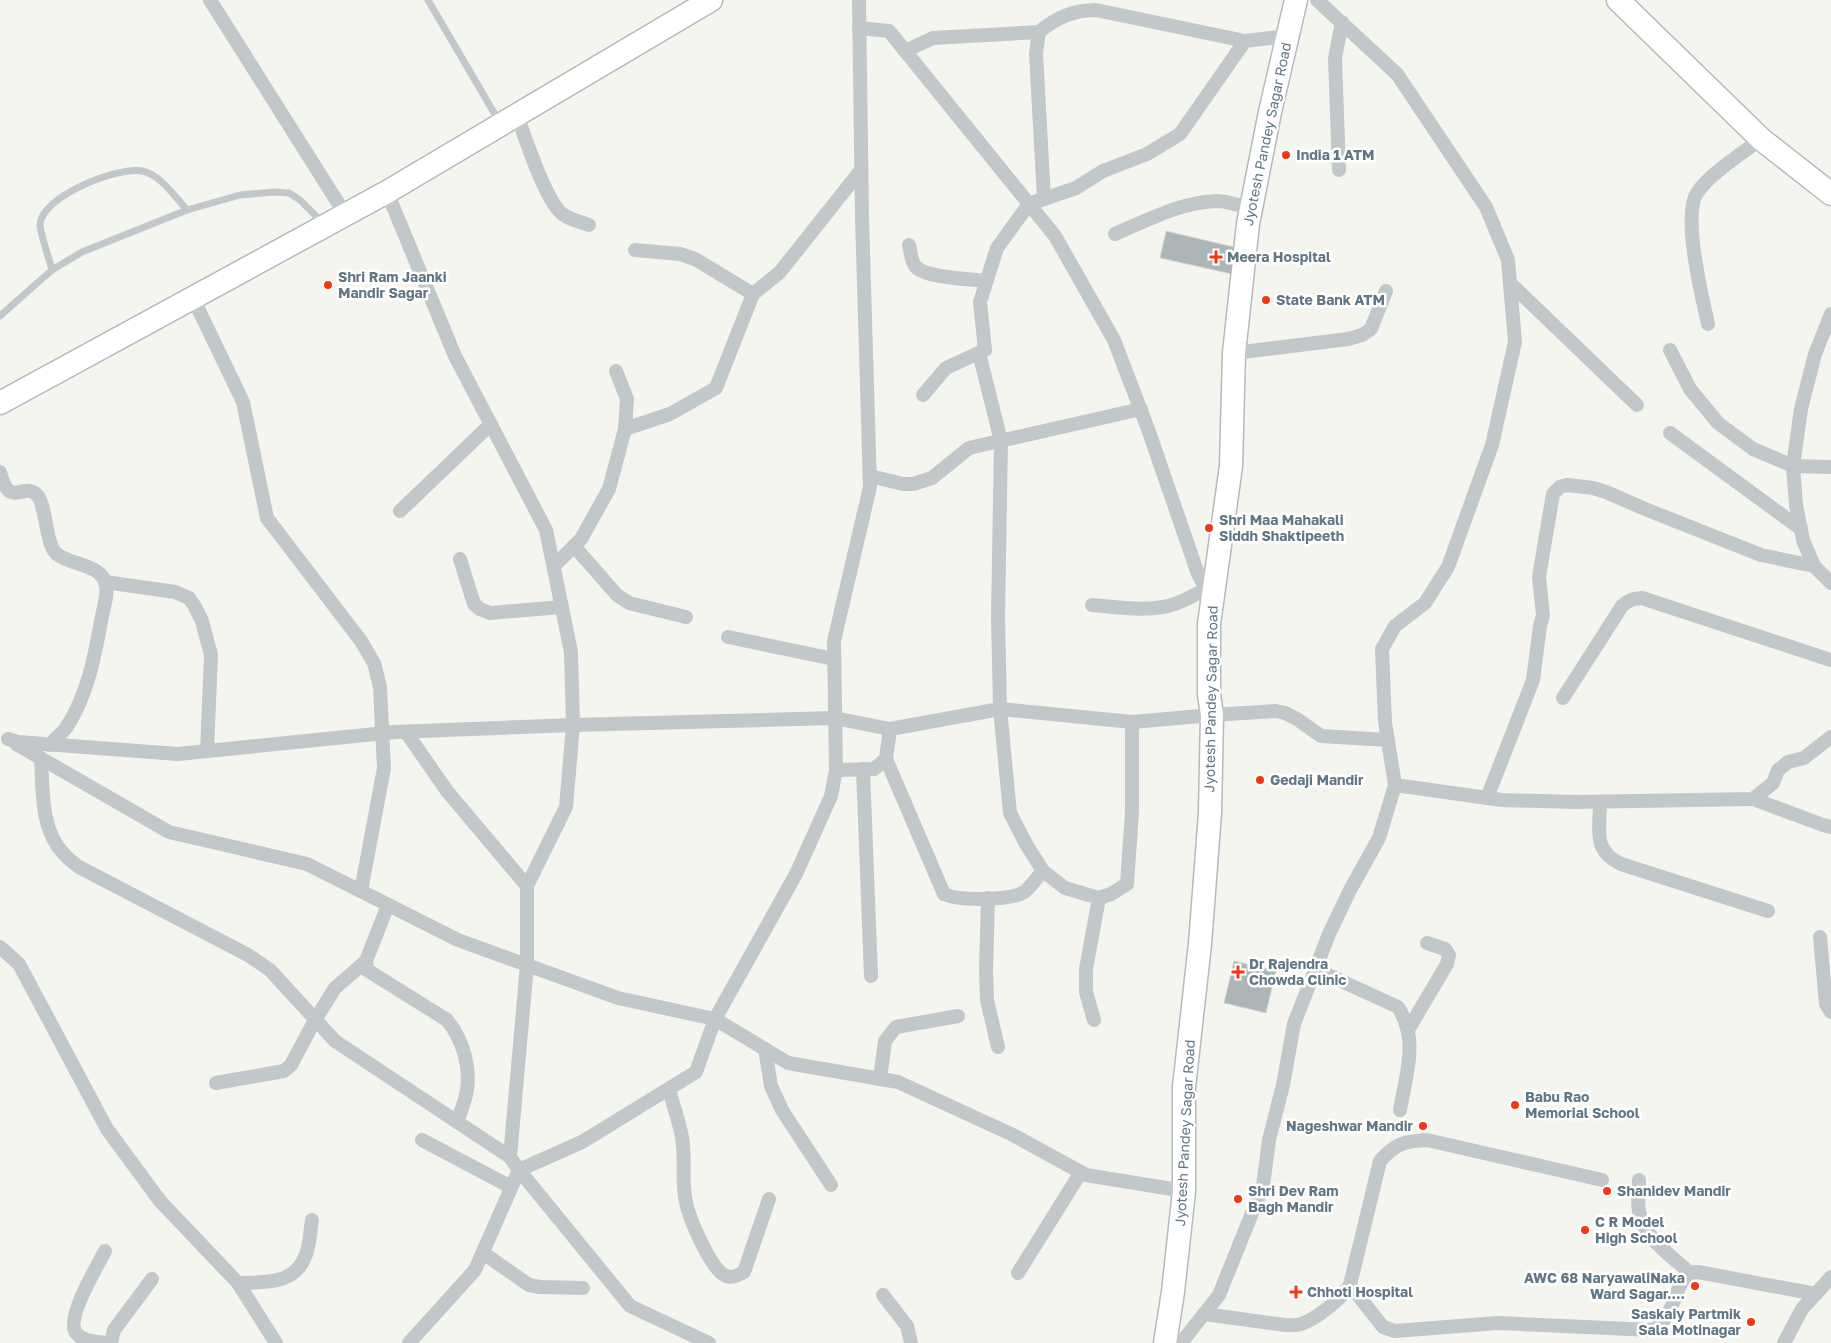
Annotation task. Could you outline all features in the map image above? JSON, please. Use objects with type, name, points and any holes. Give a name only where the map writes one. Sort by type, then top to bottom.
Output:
[{"type":"main road","points":[[0,403],[388,192],[711,0]]},
{"type":"main road","name":"Jyotesh Pandey Sagar Road","points":[[1165,1343],[1173,1292],[1184,1191],[1184,1088],[1200,944],[1210,813],[1212,715],[1209,694],[1209,595],[1231,466],[1234,353],[1251,209],[1270,112],[1296,0]]},
{"type":"main road","points":[[1627,5],[1761,138],[1831,194]]},
{"type":"street","points":[[210,0],[345,214]]},
{"type":"street","points":[[409,1343],[475,1270],[519,1170],[582,1142],[696,1072],[716,1019],[796,874],[831,796],[836,770],[834,642],[870,487],[861,170],[859,0]]},
{"type":"street","points":[[1181,1343],[1219,1295],[1263,1186],[1269,1140],[1283,1085],[1294,1024],[1329,934],[1350,890],[1379,838],[1394,785],[1385,722],[1382,650],[1395,626],[1425,603],[1448,567],[1492,445],[1515,342],[1508,260],[1486,206],[1397,74],[1317,0]]},
{"type":"street","points":[[905,51],[933,38],[1039,32],[1065,14],[1085,10],[1096,10],[1245,41],[1288,36]]},
{"type":"street","points":[[1339,170],[1335,58],[1342,22]]},
{"type":"street","points":[[860,28],[889,30],[1055,236],[1114,340],[1141,409],[1198,574],[1209,595],[1162,607],[1135,609],[1092,605]]},
{"type":"street","points":[[1039,32],[1036,53],[1044,199]]},
{"type":"street","points":[[923,395],[946,368],[985,350],[980,302],[997,248],[1029,204],[1076,188],[1103,171],[1147,154],[1180,134],[1245,41]]},
{"type":"street","points":[[509,120],[551,200],[563,215],[589,225]]},
{"type":"street","points":[[1708,324],[1698,279],[1692,239],[1692,206],[1696,193],[1713,176],[1761,138]]},
{"type":"street","points":[[625,428],[670,414],[716,388],[752,294],[780,272],[861,170]]},
{"type":"street","points":[[388,192],[456,356],[546,530],[571,652],[572,725],[566,807],[527,886],[527,965],[510,1157]]},
{"type":"street","points":[[1115,234],[1177,208],[1194,204],[1219,201],[1251,209]]},
{"type":"street","points":[[909,245],[913,263],[918,270],[927,273],[987,281]]},
{"type":"street","points":[[634,250],[680,254],[695,259],[752,294]]},
{"type":"street","points":[[1510,283],[1638,405]]},
{"type":"street","points":[[1234,353],[1348,339],[1362,335],[1371,329],[1386,292]]},
{"type":"street","points":[[193,298],[243,402],[267,518],[361,641],[374,663],[380,687],[384,768],[361,891]]},
{"type":"street","points":[[1831,314],[1815,354],[1810,373],[1801,409],[1793,466],[1796,505],[1803,540],[1814,566],[1831,583]]},
{"type":"street","points":[[1670,350],[1690,389],[1718,423],[1753,449],[1793,466],[1831,468]]},
{"type":"street","points":[[979,353],[1001,441],[998,617],[1000,709],[1010,813],[1042,871],[1064,888],[1099,898],[1111,894],[1126,884],[1132,812],[1132,722]]},
{"type":"street","points":[[554,566],[581,539],[609,489],[625,428],[627,399],[616,371]]},
{"type":"street","points":[[870,476],[903,484],[913,484],[932,478],[969,448],[1141,409]]},
{"type":"street","points":[[400,511],[491,424]]},
{"type":"street","points":[[1670,433],[1801,529]]},
{"type":"street","points":[[0,472],[3,484],[9,492],[29,491],[36,494],[40,501],[50,544],[56,554],[98,571],[105,582],[106,597],[94,659],[80,700],[66,728],[50,745]]},
{"type":"street","points":[[1487,798],[1533,680],[1543,615],[1539,577],[1553,494],[1560,487],[1567,485],[1593,488],[1606,492],[1645,510],[1761,555],[1814,566]]},
{"type":"street","points":[[574,546],[617,595],[629,603],[686,617]]},
{"type":"street","points":[[460,559],[474,604],[480,609],[490,613],[562,607]]},
{"type":"street","points":[[105,582],[175,592],[189,598],[194,605],[202,621],[211,655],[206,751]]},
{"type":"street","points":[[1563,698],[1622,606],[1634,599],[1642,598],[1831,660]]},
{"type":"street","points":[[728,638],[834,659]]},
{"type":"street","points":[[4,737],[18,742],[178,754],[406,732],[572,725],[834,718],[890,728],[1000,709],[1132,722],[1276,712],[1285,713],[1297,719],[1321,736],[1388,740]]},
{"type":"street","points":[[890,728],[886,759],[944,894],[958,898],[1011,897],[1024,892],[1042,871]]},
{"type":"street","points":[[406,732],[448,791],[527,886]]},
{"type":"street","points":[[4,737],[169,832],[307,864],[458,940],[618,998],[716,1019],[788,1063],[898,1082],[1013,1135],[1086,1175],[1184,1191]]},
{"type":"street","points":[[1753,799],[1773,782],[1778,770],[1788,762],[1804,758],[1831,737]]},
{"type":"street","points":[[41,758],[45,815],[52,836],[63,854],[78,867],[248,955],[270,970],[335,1041],[510,1157],[630,1306],[707,1342]]},
{"type":"street","points":[[836,770],[874,769],[886,759]]},
{"type":"street","points":[[863,769],[871,976]]},
{"type":"street","points":[[1394,785],[1502,800],[1600,802],[1753,799],[1823,826],[1831,826]]},
{"type":"street","points":[[1600,802],[1600,845],[1609,858],[1621,864],[1768,912]]},
{"type":"street","points":[[988,898],[986,970],[988,1000],[998,1047]]},
{"type":"street","points":[[1094,1020],[1086,992],[1086,969],[1099,898]]},
{"type":"street","points":[[216,1083],[284,1071],[291,1066],[315,1020],[335,988],[366,960],[388,905]]},
{"type":"street","points":[[1820,937],[1826,1004],[1831,1012]]},
{"type":"street","points":[[1408,1030],[1447,964],[1449,955],[1445,949],[1427,942]]},
{"type":"street","points":[[0,948],[19,964],[107,1128],[160,1201],[238,1283],[276,1343]]},
{"type":"street","points":[[366,960],[368,970],[447,1020],[456,1031],[463,1046],[467,1077],[466,1094],[457,1122]]},
{"type":"street","points":[[1315,969],[1398,1007],[1403,1015],[1411,1048],[1400,1110]]},
{"type":"street","points":[[880,1078],[885,1041],[896,1027],[958,1016]]},
{"type":"street","points":[[764,1049],[770,1086],[782,1110],[832,1185]]},
{"type":"street","points":[[669,1089],[682,1138],[684,1193],[690,1219],[716,1269],[726,1276],[736,1276],[744,1272],[769,1199]]},
{"type":"street","points":[[422,1140],[512,1187]]},
{"type":"street","points":[[1204,1314],[1299,1325],[1310,1320],[1342,1297],[1350,1285],[1380,1161],[1400,1143],[1427,1140],[1602,1180]]},
{"type":"street","points":[[1018,1273],[1081,1172]]},
{"type":"street","points":[[1639,1180],[1639,1211],[1645,1229],[1658,1244],[1690,1273]]},
{"type":"street","points":[[238,1283],[284,1280],[299,1269],[305,1258],[312,1220]]},
{"type":"street","points":[[105,1250],[76,1307],[73,1326],[76,1333],[86,1340],[110,1343],[114,1330],[152,1279]]},
{"type":"street","points":[[483,1253],[529,1285],[583,1288]]},
{"type":"street","points":[[1350,1285],[1383,1327],[1395,1331],[1498,1323],[1652,1330],[1659,1327],[1665,1321],[1684,1279],[1690,1273],[1698,1272],[1816,1294]]},
{"type":"street","points":[[1784,1343],[1802,1309],[1831,1278]]},
{"type":"street","points":[[883,1295],[906,1326],[911,1343]]},
{"type":"lane","points":[[428,0],[509,120]]},
{"type":"lane","points":[[52,270],[40,224],[45,212],[57,200],[101,177],[129,171],[142,171],[157,178],[187,210]]},
{"type":"lane","points":[[0,316],[52,270],[82,252],[187,210],[240,195],[276,192],[289,193],[300,200],[326,225]]},
{"type":"building","points":[[1166,231],[1238,248],[1232,274],[1160,258]]},
{"type":"building","points":[[1234,961],[1276,971],[1266,1013],[1224,1003]]},
{"type":"place","name":"India 1 ATM","points":[[1286,155]]},
{"type":"place","name":"Meera Hospital","points":[[1216,257]]},
{"type":"place","name":"Shri Ram Jaanki Mandir Sagar","points":[[328,285]]},
{"type":"place","name":"State Bank ATM","points":[[1266,300]]},
{"type":"place","name":"Shri Maa Mahakali Siddh Shaktipeeth","points":[[1209,528]]},
{"type":"place","name":"Gedaji Mandir","points":[[1260,780]]},
{"type":"place","name":"Dr Rajendra Chowda Clinic","points":[[1238,972]]},
{"type":"place","name":"Babu Rao Memorial School","points":[[1515,1105]]},
{"type":"place","name":"Nageshwar Mandir","points":[[1423,1126]]},
{"type":"place","name":"Shanidev Mandir","points":[[1607,1191]]},
{"type":"place","name":"Shri Dev Ram Bagh Mandir","points":[[1238,1199]]},
{"type":"place","name":"C R Model High School","points":[[1585,1230]]},
{"type":"place","name":"AWC 68 NaryawaliNaka Ward Sagar....","points":[[1695,1286]]},
{"type":"place","name":"Chhoti Hospital","points":[[1296,1292]]},
{"type":"place","name":"Saskaiy Partmik Sala Motinagar","points":[[1751,1322]]}]
